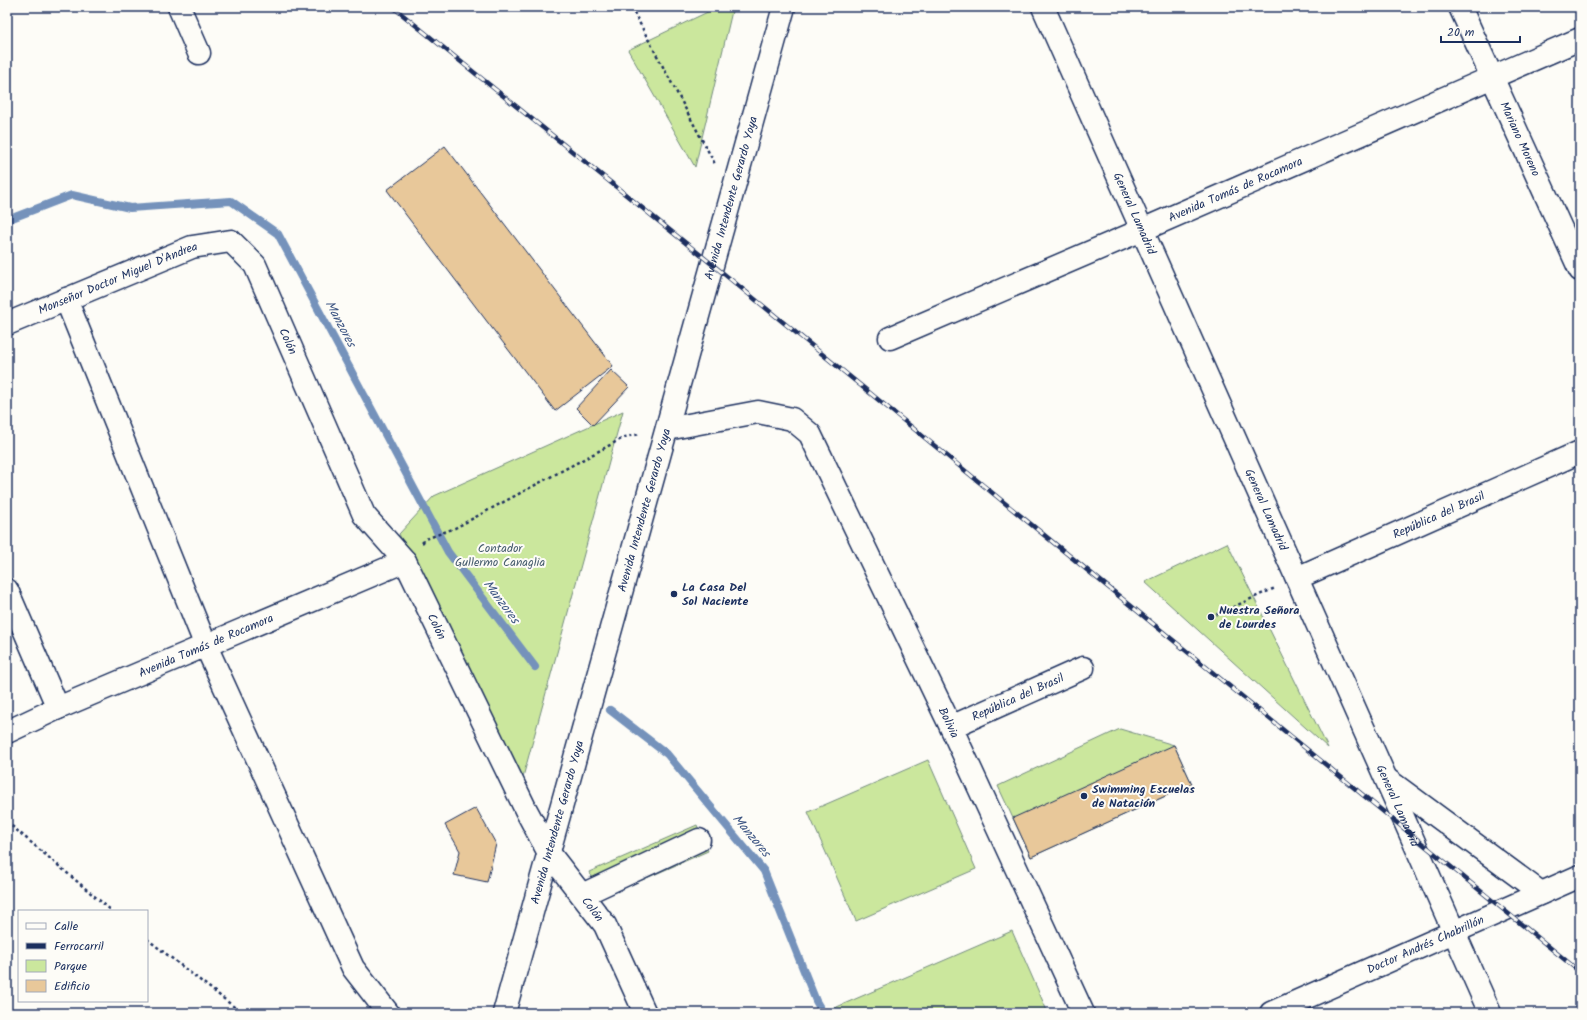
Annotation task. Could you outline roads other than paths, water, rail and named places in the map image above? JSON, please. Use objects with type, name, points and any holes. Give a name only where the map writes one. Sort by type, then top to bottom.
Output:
[{"type":"street","points":[[179,7],[199,53]]},
{"type":"street","name":"Avenida Intendente Gerardo Yoya","points":[[504,1013],[784,7]]},
{"type":"street","name":"General Lamadrid","points":[[1043,7],[1490,1013]]},
{"type":"street","name":"Mariano Moreno","points":[[1460,7],[1580,270]]},
{"type":"street","name":"Avenida Tomás de Rocamora","points":[[890,338],[1580,40]]},
{"type":"street","name":"Monseñor Doctor Miguel D'Andrea","points":[[7,324],[192,247],[231,241]]},
{"type":"street","name":"Colón","points":[[231,241],[255,265],[364,515],[406,561],[522,803],[548,853],[605,925],[645,1013]]},
{"type":"street","points":[[66,299],[206,646],[353,968],[388,1013]]},
{"type":"street","name":"Bolivia","points":[[667,429],[758,412],[792,419],[810,434],[951,727],[1083,1013]]},
{"type":"street","name":"República del Brasil","points":[[1297,578],[1580,452]]},
{"type":"street","name":"Avenida Tomás de Rocamora","points":[[7,732],[58,708],[406,561]]},
{"type":"street","points":[[7,590],[58,708]]},
{"type":"street","name":"República del Brasil","points":[[951,727],[1083,668]]},
{"type":"street","points":[[1387,779],[1541,893]]},
{"type":"street","points":[[582,895],[699,840]]},
{"type":"street","name":"Doctor Andrés Chabrillón","points":[[1272,1013],[1580,876]]},
{"type":"waterway","name":"Manzores","points":[[7,220],[72,195],[130,208],[231,201],[278,234],[448,552],[535,667]]},
{"type":"waterway","name":"Manzores","points":[[610,710],[667,754],[764,871],[816,1001],[823,1013]]},
{"type":"railway","points":[[393,7],[713,265],[1580,972]]},
{"type":"place","name":"La Casa Del Sol Naciente","points":[[674,594]]},
{"type":"place","name":"Nuestra Señora de Lourdes","points":[[1211,617]]},
{"type":"place","name":"Swimming Escuelas de Natación","points":[[1084,796]]},
{"type":"park label","name":"Contador Gullermo Canaglia","points":[[500,555]]}]
